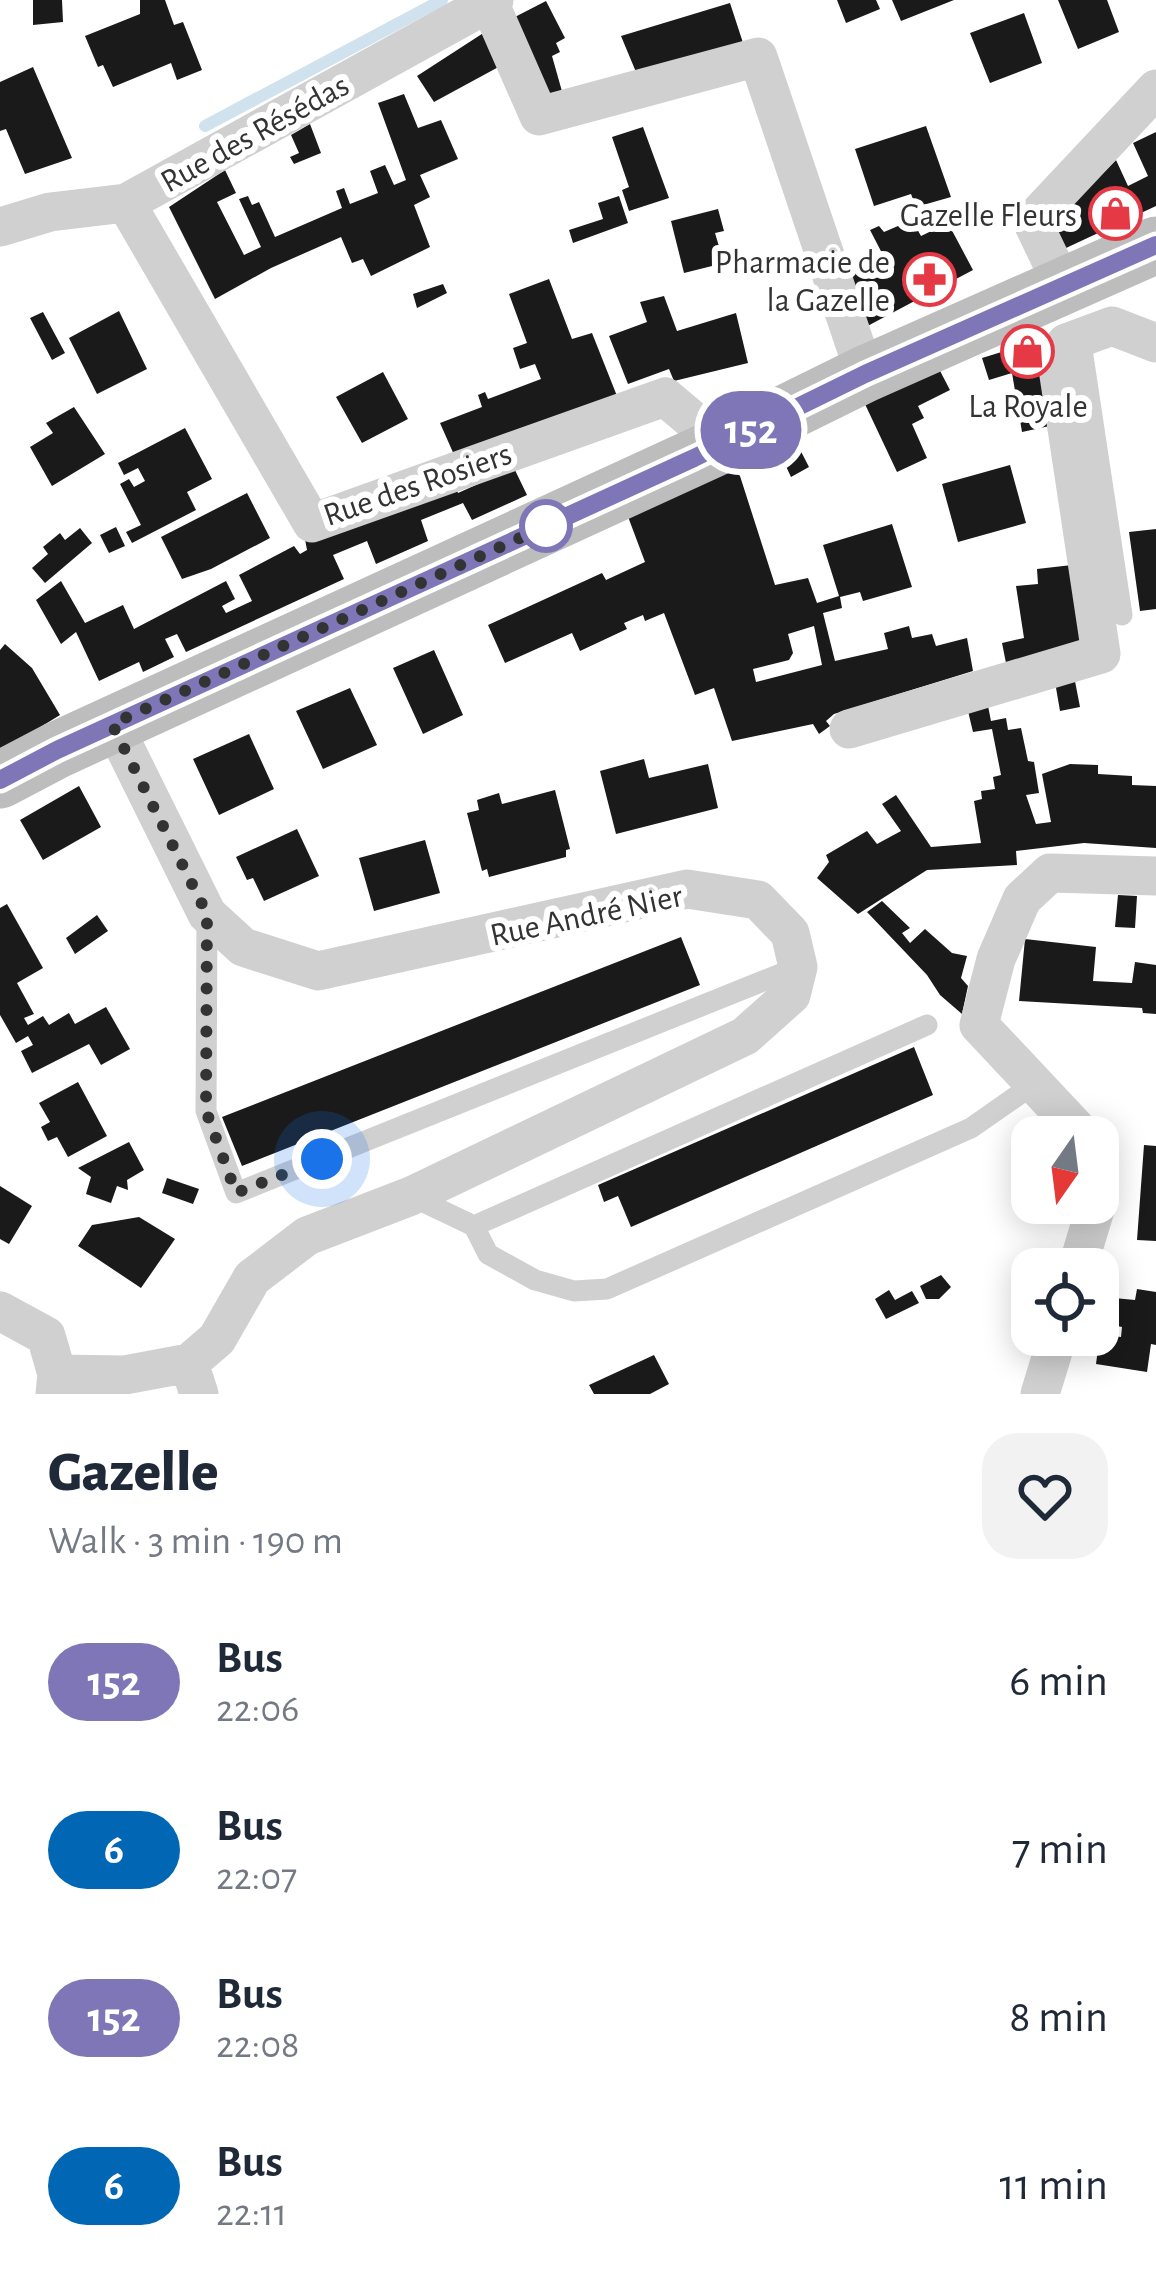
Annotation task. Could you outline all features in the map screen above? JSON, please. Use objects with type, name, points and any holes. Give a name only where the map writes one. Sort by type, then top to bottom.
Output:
[{"type":"main road","points":[[0,780],[865,374],[1075,306],[1156,245]]},
{"type":"street","name":"Rue des Résédas","points":[[0,226],[50,212],[126,203],[492,1]]},
{"type":"street","points":[[492,1],[539,116],[758,57],[865,374]]},
{"type":"street","points":[[1156,89],[1032,221],[1075,306],[1156,343]]},
{"type":"street","name":"Rue des Rosiers","points":[[126,203],[312,523],[665,397],[717,447]]},
{"type":"street","points":[[848,728],[1101,654],[1057,362],[1075,306]]},
{"type":"street","name":"Rue André Nier","points":[[112,724],[207,914],[243,947],[318,971],[688,889],[758,900],[790,933],[798,968]]},
{"type":"street","points":[[1065,1116],[979,1025],[995,959],[1022,899],[1050,873],[1156,876]]},
{"type":"street","points":[[0,1311],[46,1336],[56,1384],[125,1375],[194,1378],[252,1278],[307,1236],[411,1196],[745,1036],[790,995],[798,968]]},
{"type":"street","points":[[1040,1394],[1052,1356]]},
{"type":"lane","points":[[1075,306],[1122,615]]},
{"type":"lane","points":[[207,914],[206,1111],[236,1193],[798,968]]},
{"type":"lane","points":[[474,1226],[927,1024]]},
{"type":"lane","points":[[411,1196],[474,1226],[488,1254],[535,1280],[574,1292],[608,1288],[971,1128],[1034,1084]]},
{"type":"building","points":[[33,0],[62,0],[63,22],[33,25]]},
{"type":"building","points":[[140,0],[165,0],[174,25],[183,22],[202,70],[177,80],[171,63],[113,87],[85,36],[140,14]]},
{"type":"building","points":[[837,0],[876,0],[880,9],[846,23]]},
{"type":"building","points":[[892,0],[954,0],[901,21]]},
{"type":"building","points":[[1058,0],[1107,0],[1119,32],[1078,49]]},
{"type":"building","points":[[546,1],[565,38],[556,43],[560,52],[552,56],[565,102],[541,109],[511,19]]},
{"type":"building","points":[[730,3],[746,52],[641,84],[621,36]]},
{"type":"building","points":[[1024,13],[1042,63],[990,83],[970,33]]},
{"type":"building","points":[[488,30],[504,64],[434,102],[417,76]]},
{"type":"building","points":[[33,67],[72,158],[25,174],[6,129],[0,131],[0,82]]},
{"type":"building","points":[[404,94],[418,128],[441,120],[458,159],[420,175],[430,197],[414,205],[430,247],[371,276],[363,259],[352,263],[341,237],[215,299],[169,207],[225,170],[236,193],[217,202],[244,255],[261,247],[239,199],[248,196],[252,205],[259,202],[275,237],[342,208],[336,191],[344,188],[350,204],[378,193],[370,171],[385,165],[394,185],[406,180],[378,103]]},
{"type":"building","points":[[310,124],[321,153],[294,164],[290,157],[299,153],[291,135]]},
{"type":"building","points":[[926,126],[951,197],[916,207],[911,194],[874,206],[855,149]]},
{"type":"building","points":[[643,127],[669,198],[629,211],[622,190],[629,187],[612,137]]},
{"type":"building","points":[[1156,132],[1156,206],[1066,248],[1053,223],[1116,160],[1128,186],[1148,176],[1133,143]]},
{"type":"building","points":[[619,196],[628,223],[573,243],[569,230],[603,219],[598,203]]},
{"type":"building","points":[[718,209],[724,231],[715,233],[724,263],[684,273],[671,221]]},
{"type":"building","points":[[912,220],[921,236],[948,223],[973,270],[860,330],[843,277],[884,257],[870,230],[879,226],[884,232]]},
{"type":"building","points":[[549,279],[572,339],[592,333],[617,396],[455,457],[440,423],[482,407],[478,395],[485,392],[488,399],[541,379],[535,364],[520,369],[513,348],[527,343],[509,294]]},
{"type":"building","points":[[443,284],[447,293],[417,308],[413,294]]},
{"type":"building","points":[[664,296],[677,331],[736,313],[748,363],[674,381],[669,369],[628,384],[609,336],[647,322],[640,302]]},
{"type":"building","points":[[119,311],[147,369],[97,394],[69,338]]},
{"type":"building","points":[[43,312],[65,353],[52,360],[30,318]]},
{"type":"building","points":[[1021,327],[1043,342],[1054,425],[1022,432],[1012,373],[989,380],[982,358],[1008,350],[1003,335]]},
{"type":"building","points":[[938,367],[950,390],[918,406],[924,418],[912,424],[927,458],[897,472],[864,402]]},
{"type":"building","points":[[383,372],[408,419],[362,443],[336,397]]},
{"type":"building","points":[[74,407],[105,454],[52,486],[30,447],[53,433],[46,423]]},
{"type":"building","points":[[185,428],[212,479],[187,492],[196,510],[132,543],[126,532],[141,525],[120,484],[129,479],[134,487],[145,481],[138,468],[124,475],[118,463]]},
{"type":"building","points":[[793,436],[809,467],[791,477],[775,443]]},
{"type":"building","points":[[730,465],[740,476],[775,585],[808,578],[817,603],[839,596],[823,545],[892,524],[912,587],[863,601],[860,592],[840,597],[842,608],[823,613],[835,661],[888,649],[884,633],[909,626],[912,638],[932,634],[936,646],[967,638],[973,671],[834,714],[826,721],[830,726],[819,734],[813,724],[732,741],[714,688],[695,695],[664,613],[624,623],[627,629],[580,651],[572,633],[505,663],[488,625],[602,573],[606,580],[645,562],[627,514]],"holes":[[[814,626],[822,665],[756,682],[753,669],[789,660],[793,653],[788,634]]]},
{"type":"building","points":[[1010,465],[1026,523],[958,542],[942,484]]},
{"type":"building","points":[[514,468],[527,495],[472,520],[463,503],[421,520],[428,541],[376,564],[367,541],[333,555],[344,579],[186,652],[177,634],[165,639],[174,657],[143,672],[139,662],[99,681],[76,632],[61,644],[36,600],[61,581],[85,623],[123,605],[134,629],[226,581],[235,599],[222,606],[226,613],[252,601],[239,575],[294,546],[300,554],[307,550],[305,539],[454,483],[458,493]]},
{"type":"building","points":[[247,493],[270,538],[182,579],[161,537]]},
{"type":"building","points":[[116,527],[125,546],[109,553],[100,535]]},
{"type":"building","points":[[80,528],[92,543],[45,583],[32,568],[48,554],[43,547],[60,533],[65,540]]},
{"type":"building","points":[[1156,529],[1156,609],[1140,611],[1129,532]]},
{"type":"building","points":[[1072,565],[1083,642],[1006,663],[1002,643],[1024,638],[1016,586],[1038,584],[1037,569]]},
{"type":"building","points":[[5,644],[32,668],[60,715],[0,752],[0,650]]},
{"type":"building","points":[[434,650],[463,715],[423,734],[393,668]]},
{"type":"building","points":[[1074,676],[1080,707],[1060,711],[1055,682]]},
{"type":"building","points":[[350,688],[377,745],[323,769],[296,711]]},
{"type":"building","points":[[987,701],[991,721],[1006,718],[1008,730],[1021,728],[1039,793],[1026,795],[1036,824],[1051,822],[1042,774],[1070,764],[1098,765],[1098,774],[1132,776],[1132,785],[1156,786],[1156,848],[1084,843],[1016,851],[1017,865],[927,870],[858,914],[817,878],[829,862],[826,855],[867,831],[877,844],[901,831],[882,804],[896,795],[931,847],[981,843],[974,801],[982,799],[981,791],[995,789],[993,777],[1001,775],[992,729],[973,732],[967,707]]},
{"type":"building","points":[[249,734],[274,789],[219,815],[193,759]]},
{"type":"building","points":[[644,759],[649,778],[708,764],[718,808],[616,834],[600,771]]},
{"type":"building","points":[[79,786],[101,827],[43,860],[20,820]]},
{"type":"building","points":[[555,790],[570,849],[566,857],[489,877],[487,869],[482,871],[467,813],[479,810],[477,800],[499,793],[502,804]]},
{"type":"building","points":[[297,829],[319,876],[264,901],[236,857]]},
{"type":"building","points":[[425,840],[440,893],[374,911],[359,858]]},
{"type":"building","points":[[1118,895],[1137,896],[1135,928],[1115,927]]},
{"type":"building","points":[[882,901],[910,928],[902,933],[910,943],[925,929],[952,953],[967,956],[961,978],[968,986],[962,1014],[867,912]]},
{"type":"building","points":[[7,904],[43,968],[17,983],[34,1014],[24,1018],[28,1025],[43,1016],[49,1025],[69,1013],[75,1024],[106,1007],[130,1049],[101,1065],[89,1044],[32,1073],[21,1051],[33,1045],[28,1036],[16,1043],[0,1015],[0,908]]},
{"type":"building","points":[[97,915],[108,931],[75,954],[66,938]]},
{"type":"building","points":[[681,937],[700,985],[242,1166],[222,1117]]},
{"type":"building","points":[[1025,939],[1096,947],[1093,981],[1132,983],[1135,962],[1156,965],[1156,1014],[1143,1013],[1142,1008],[1019,1001]]},
{"type":"building","points":[[914,1047],[933,1095],[631,1227],[618,1196],[604,1202],[598,1185]]},
{"type":"building","points":[[78,1082],[107,1136],[68,1157],[57,1137],[48,1141],[41,1127],[50,1122],[39,1103]]},
{"type":"building","points":[[129,1142],[144,1170],[127,1180],[128,1190],[117,1186],[111,1203],[86,1194],[91,1177],[78,1168]]},
{"type":"building","points":[[1144,1145],[1156,1146],[1156,1241],[1137,1240]]},
{"type":"building","points":[[167,1178],[199,1189],[193,1204],[162,1193]]},
{"type":"building","points":[[0,1186],[32,1206],[9,1244],[0,1239]]},
{"type":"building","points":[[139,1217],[175,1239],[141,1288],[78,1246],[92,1225]]},
{"type":"building","points":[[941,1275],[951,1287],[939,1299],[926,1299],[920,1286]]},
{"type":"building","points":[[1137,1289],[1156,1292],[1156,1345],[1151,1344],[1147,1372],[1096,1364],[1097,1356],[1119,1356],[1119,1298],[1135,1300]]},
{"type":"building","points":[[889,1290],[895,1300],[912,1291],[919,1303],[886,1319],[875,1299]]},
{"type":"building","points":[[654,1355],[669,1384],[650,1394],[594,1394],[589,1385]]},
{"type":"waterway","points":[[205,126],[442,0]]},
{"type":"bus line","name":"152","points":[[0,780],[865,374],[1156,245]]},
{"type":"place","name":"Gazelle Fleurs","points":[[1116,214]]},
{"type":"place","name":"Pharmacie de la Gazelle","points":[[929,280]]},
{"type":"place","name":"La Royale","points":[[1028,351]]},
{"type":"route","points":[[322,1159],[236,1193],[206,1111],[207,914],[112,724],[546,526]]}]
